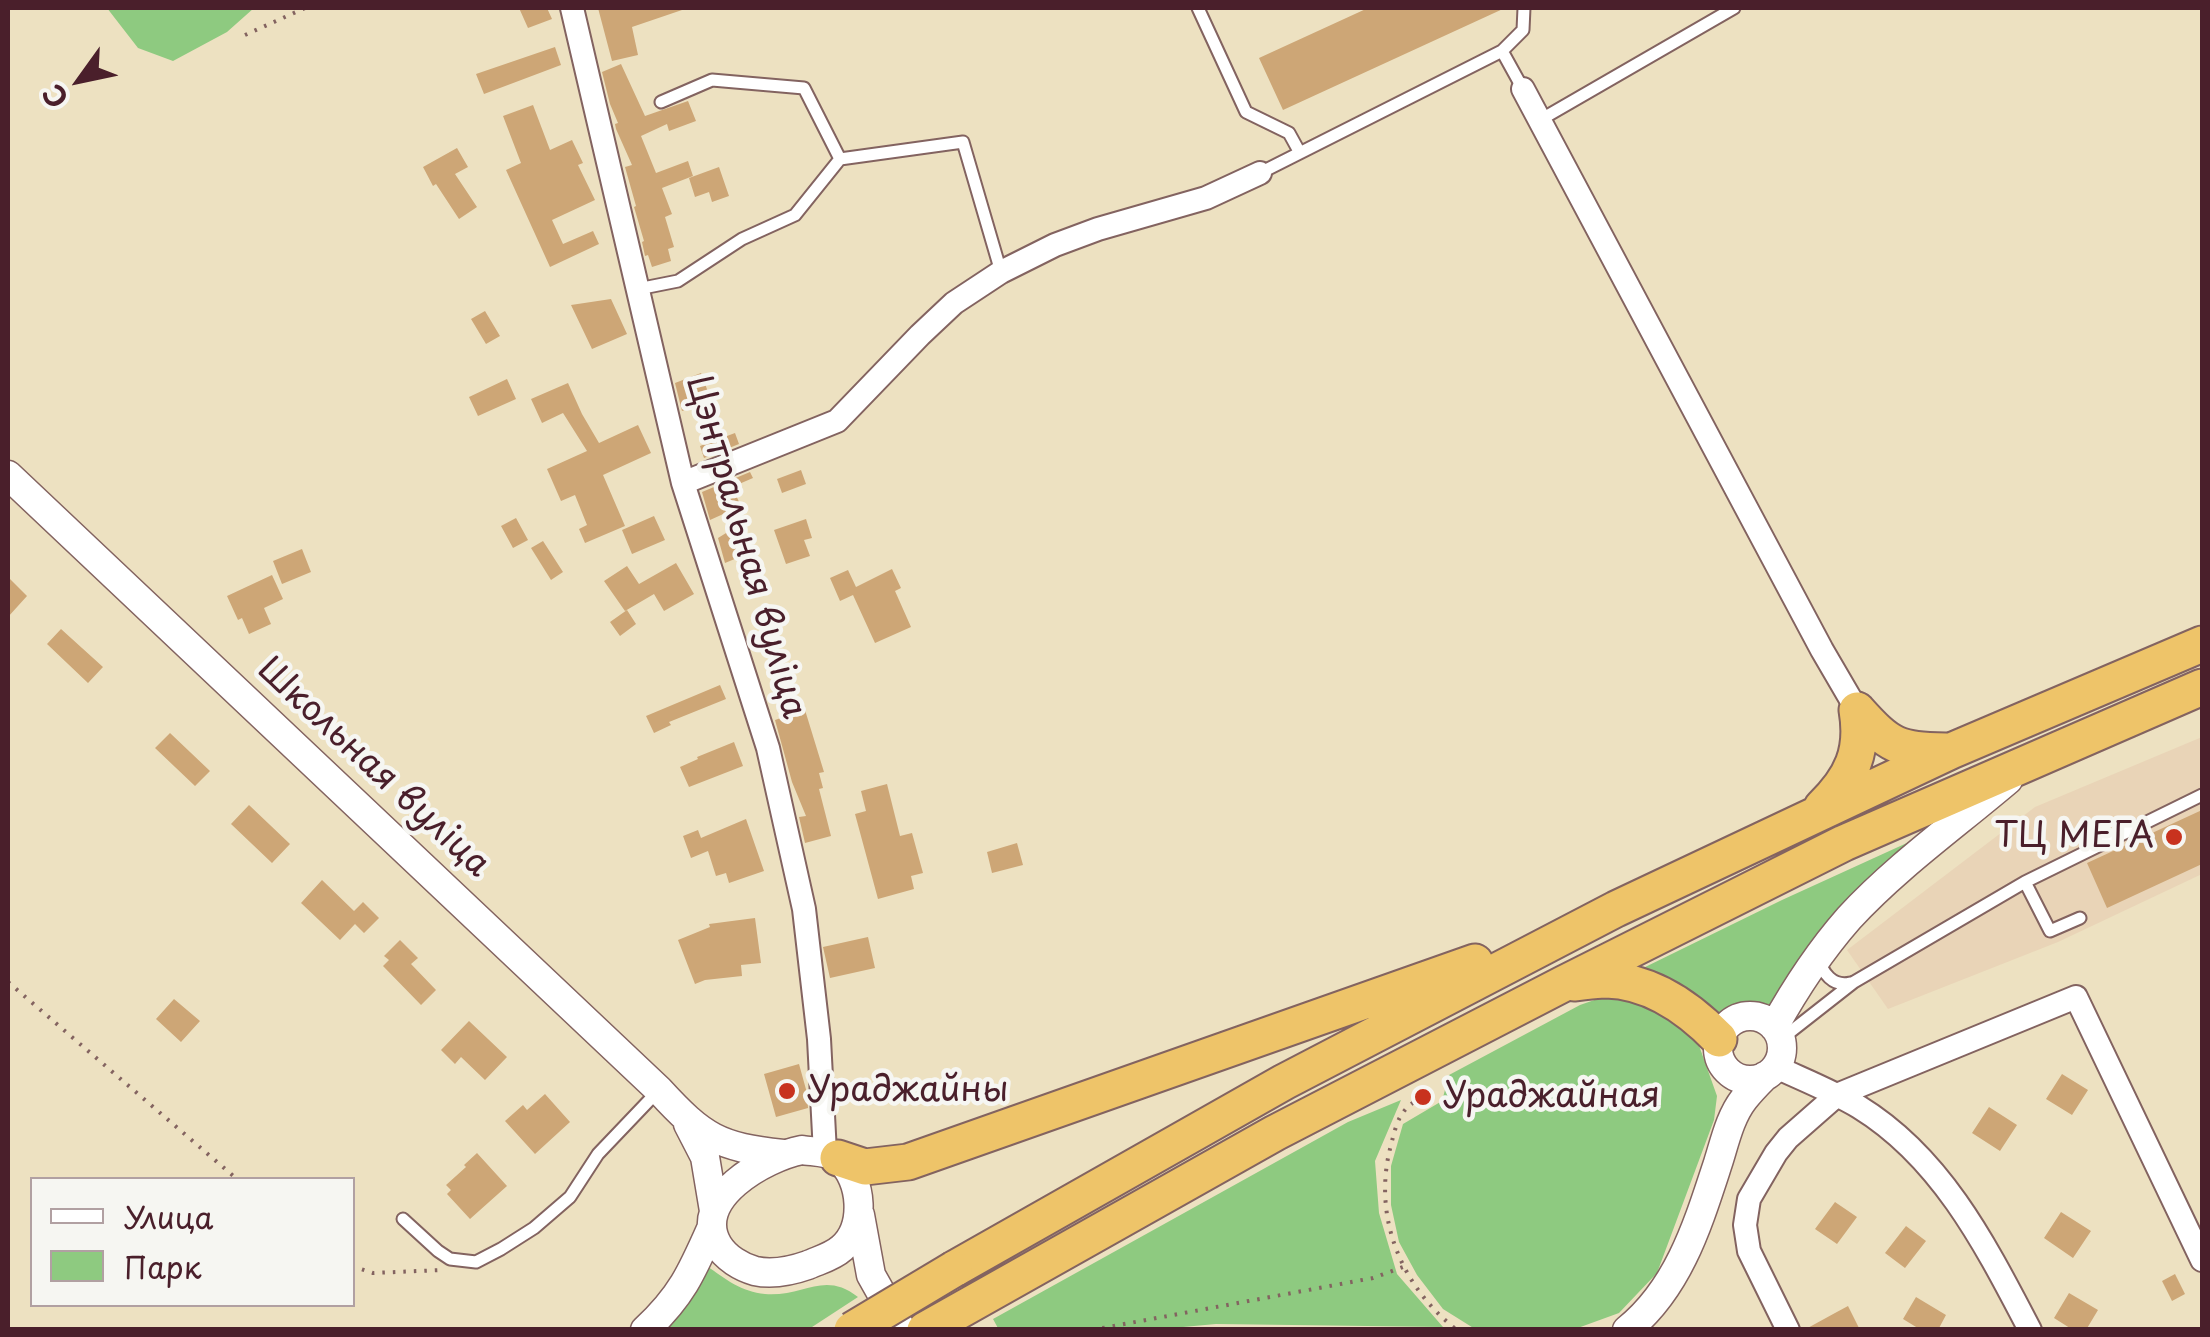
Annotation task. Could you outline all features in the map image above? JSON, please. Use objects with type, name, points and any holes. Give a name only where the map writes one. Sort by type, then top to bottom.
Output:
[{"type":"highway","points":[[852,1330],[1284,1082],[1616,909],[1950,751],[2202,644]]},
{"type":"highway","points":[[925,1330],[1275,1133],[1563,984],[1844,843],[2202,687]]},
{"type":"highway","points":[[1857,710],[1890,742],[1908,750],[1950,751]]},
{"type":"highway","points":[[1803,821],[1825,804],[1850,770],[1859,751],[1857,710]]},
{"type":"highway","points":[[832,1155],[865,1167],[908,1162],[1616,909]]},
{"type":"highway","points":[[1563,984],[1607,980],[1639,984],[1660,993],[1699,1018],[1722,1054]]},
{"type":"street","name":"Цэнтральная вуліца","points":[[572,8],[682,483],[768,748],[804,909],[832,1155]]},
{"type":"street","points":[[1523,90],[1857,710]]},
{"type":"street","points":[[682,483],[837,421],[954,304],[1001,272],[1098,228],[1206,198],[1260,172]]},
{"type":"street","name":"Школьная вуліца","points":[[8,476],[685,1118]]},
{"type":"street","points":[[1627,1330],[1650,1310],[1676,1273],[1732,1120],[1774,1052],[1818,956],[1884,883],[2030,762]]},
{"type":"street","points":[[1788,1330],[1749,1251],[1744,1224],[1755,1187],[1788,1138],[1837,1094],[2076,997],[2202,1260]]},
{"type":"street","points":[[1732,1120],[1732,1091],[1722,1054],[1730,1023],[1748,1016],[1758,1017],[1774,1052],[1888,1128],[1932,1169],[1993,1258],[2030,1330]]},
{"type":"street","points":[[1722,1054],[1734,1076],[1755,1080],[1774,1052]]},
{"type":"street","points":[[685,1118],[716,1141],[744,1150],[783,1154]]},
{"type":"street","points":[[685,1118],[705,1157],[716,1242],[724,1252],[756,1271],[773,1273],[822,1267],[847,1270],[874,1283]]},
{"type":"street","points":[[645,1330],[682,1290],[712,1220],[734,1185],[764,1162],[802,1150],[832,1155],[855,1184],[874,1283],[902,1330]]},
{"type":"street","points":[[795,1269],[844,1247],[855,1232],[858,1209]]},
{"type":"lane","points":[[1198,8],[1246,112],[1289,134],[1300,154]]},
{"type":"lane","points":[[1260,172],[1502,51],[1523,30],[1524,8]]},
{"type":"lane","points":[[1540,120],[1734,8]]},
{"type":"lane","points":[[1502,51],[1523,90]]},
{"type":"lane","points":[[661,102],[712,80],[804,88],[840,159]]},
{"type":"lane","points":[[638,290],[678,281],[742,239],[795,215],[840,159],[963,142],[1001,272]]},
{"type":"lane","points":[[1774,1052],[1854,982],[2025,882],[2202,794]]},
{"type":"lane","points":[[2025,882],[2050,931],[2080,918]]},
{"type":"lane","points":[[1818,956],[1829,978],[1842,985],[1854,982]]},
{"type":"lane","points":[[403,1219],[450,1258],[476,1262],[502,1249],[570,1197],[598,1154],[659,1090]]},
{"type":"path","points":[[245,35],[305,8]]},
{"type":"path","points":[[8,982],[235,1177]]},
{"type":"path","points":[[1406,1064],[1423,1096],[1408,1104],[1399,1119],[1386,1168],[1387,1222],[1403,1268],[1457,1330]]},
{"type":"path","points":[[355,1267],[372,1274],[432,1272],[476,1262]]},
{"type":"path","points":[[1092,1330],[1373,1278],[1403,1268]]},
{"type":"shaded area","points":[[2202,737],[2202,874],[2058,942],[1888,1009],[1847,950],[2035,807]]},
{"type":"green space","points":[[107,8],[254,8],[227,32],[173,61],[138,48]]},
{"type":"green space","points":[[1920,837],[1770,1004],[1738,1005],[1715,1018],[1635,972],[1782,900]]},
{"type":"green space","points":[[1603,997],[1641,1003],[1678,1017],[1696,1037],[1717,1096],[1714,1120],[1657,1273],[1619,1313],[1575,1329],[1475,1329],[1443,1309],[1417,1275],[1399,1242],[1391,1205],[1391,1166],[1403,1124],[1442,1101],[1449,1075],[1580,1005]]},
{"type":"green space","points":[[1401,1100],[1375,1161],[1379,1213],[1397,1274],[1443,1327],[1216,1324],[1150,1330],[999,1330],[993,1319],[1348,1122]]},
{"type":"green space","points":[[707,1266],[734,1284],[757,1293],[779,1294],[824,1285],[846,1289],[858,1297],[809,1329],[659,1330]]},
{"type":"building","points":[[519,8],[547,8],[552,19],[528,28]]},
{"type":"building","points":[[598,8],[682,10],[632,27],[638,55],[612,61]]},
{"type":"building","points":[[1368,8],[1505,8],[1283,110],[1259,58]]},
{"type":"building","points":[[555,47],[561,65],[484,94],[476,74]]},
{"type":"building","points":[[621,64],[645,116],[688,101],[696,121],[669,131],[667,124],[641,136],[656,173],[688,161],[693,176],[662,188],[672,214],[665,217],[674,247],[668,249],[671,261],[652,267],[648,255],[645,256],[625,167],[632,165],[616,129],[618,123],[602,72]]},
{"type":"building","points":[[533,105],[550,150],[572,140],[583,163],[578,165],[595,200],[552,220],[563,244],[593,231],[599,244],[550,267],[506,170],[521,163],[503,116]]},
{"type":"building","points":[[457,148],[468,167],[455,174],[477,207],[459,219],[423,167]]},
{"type":"building","points":[[719,167],[729,196],[712,202],[709,192],[695,197],[689,178]]},
{"type":"building","points":[[611,299],[627,334],[592,349],[571,305]]},
{"type":"building","points":[[485,311],[500,336],[486,344],[471,319]]},
{"type":"building","points":[[701,373],[711,400],[682,411],[675,383]]},
{"type":"building","points":[[507,379],[516,399],[478,416],[469,397]]},
{"type":"building","points":[[568,383],[599,443],[638,425],[651,453],[603,475],[625,526],[585,543],[579,529],[587,525],[575,495],[561,501],[547,469],[587,451],[563,413],[542,423],[531,399]]},
{"type":"building","points":[[735,433],[739,444],[704,458],[700,446]]},
{"type":"building","points":[[801,470],[806,484],[782,493],[777,479]]},
{"type":"building","points":[[750,472],[753,478],[732,487],[741,506],[710,520],[702,492]]},
{"type":"building","points":[[654,516],[665,540],[632,554],[622,530]]},
{"type":"building","points":[[516,518],[528,540],[513,548],[501,526]]},
{"type":"building","points":[[806,519],[812,538],[804,540],[810,556],[786,564],[774,530]]},
{"type":"building","points":[[731,530],[742,556],[725,563],[718,538]]},
{"type":"building","points":[[543,541],[563,572],[551,580],[531,548]]},
{"type":"building","points":[[302,549],[311,572],[282,584],[273,561]]},
{"type":"building","points":[[676,563],[694,594],[664,611],[654,594],[625,611],[604,581],[627,566],[639,584]]},
{"type":"building","points":[[892,569],[901,588],[895,591],[911,627],[875,643],[853,595],[840,601],[830,578],[848,570],[856,587]]},
{"type":"building","points":[[272,575],[283,599],[264,608],[271,624],[249,634],[227,596]]},
{"type":"building","points":[[8,577],[27,596],[8,617]]},
{"type":"building","points":[[627,610],[636,624],[620,636],[610,622]]},
{"type":"building","points":[[61,629],[103,667],[88,683],[47,644]]},
{"type":"building","points":[[720,685],[726,699],[669,722],[671,725],[654,733],[646,716]]},
{"type":"building","points":[[805,710],[824,772],[819,773],[823,788],[819,789],[831,836],[805,843],[799,817],[806,816],[775,720]]},
{"type":"building","points":[[170,733],[210,771],[195,786],[155,748]]},
{"type":"building","points":[[734,742],[743,766],[689,787],[680,767]]},
{"type":"building","points":[[887,784],[900,836],[912,833],[923,873],[911,876],[914,889],[878,899],[855,814],[866,811],[861,791]]},
{"type":"building","points":[[249,805],[290,844],[272,863],[231,824]]},
{"type":"building","name":"ТЦ МЕГА","points":[[2202,810],[2202,864],[2107,908],[2087,863]]},
{"type":"building","points":[[746,819],[764,871],[729,883],[726,873],[716,876],[708,851],[691,858],[683,836],[698,830],[701,838]]},
{"type":"building","points":[[1017,843],[1023,865],[992,873],[987,852]]},
{"type":"building","points":[[322,880],[354,911],[363,902],[379,918],[364,933],[355,924],[340,940],[301,903]]},
{"type":"building","points":[[755,918],[761,963],[741,965],[742,976],[695,984],[678,940],[710,927],[709,924]]},
{"type":"building","points":[[868,937],[875,968],[830,978],[823,947]]},
{"type":"building","points":[[400,940],[418,958],[411,964],[436,990],[421,1005],[383,966],[389,960],[384,956]]},
{"type":"building","points":[[174,999],[200,1021],[181,1042],[156,1019]]},
{"type":"building","points":[[469,1021],[507,1057],[485,1080],[461,1057],[455,1064],[441,1050]]},
{"type":"building","name":"Ураджайны","points":[[799,1064],[808,1108],[776,1117],[764,1074]]},
{"type":"building","points":[[2062,1074],[2088,1090],[2072,1115],[2046,1099]]},
{"type":"building","points":[[545,1094],[570,1122],[535,1154],[505,1121],[523,1105],[527,1110]]},
{"type":"building","points":[[1989,1107],[2017,1125],[2000,1151],[1972,1133]]},
{"type":"building","points":[[477,1153],[507,1186],[470,1219],[447,1194],[451,1190],[446,1185]]},
{"type":"building","points":[[1835,1202],[1857,1217],[1837,1244],[1815,1229]]},
{"type":"building","points":[[2061,1212],[2091,1231],[2073,1258],[2044,1238]]},
{"type":"building","points":[[1906,1226],[1926,1241],[1905,1268],[1885,1253]]},
{"type":"building","points":[[2175,1274],[2185,1294],[2172,1301],[2162,1281]]},
{"type":"building","points":[[2069,1293],[2098,1310],[2086,1330],[2073,1330],[2054,1318]]},
{"type":"building","points":[[1916,1297],[1946,1315],[1938,1330],[1921,1330],[1903,1319]]},
{"type":"building","points":[[1848,1306],[1860,1330],[1804,1330],[1835,1313]]},
{"type":"place","name":"ТЦ МЕГА","points":[[2174,837]]},
{"type":"place","name":"Ураджайны","points":[[787,1091]]},
{"type":"place","name":"Ураджайная","points":[[1423,1097]]}]
